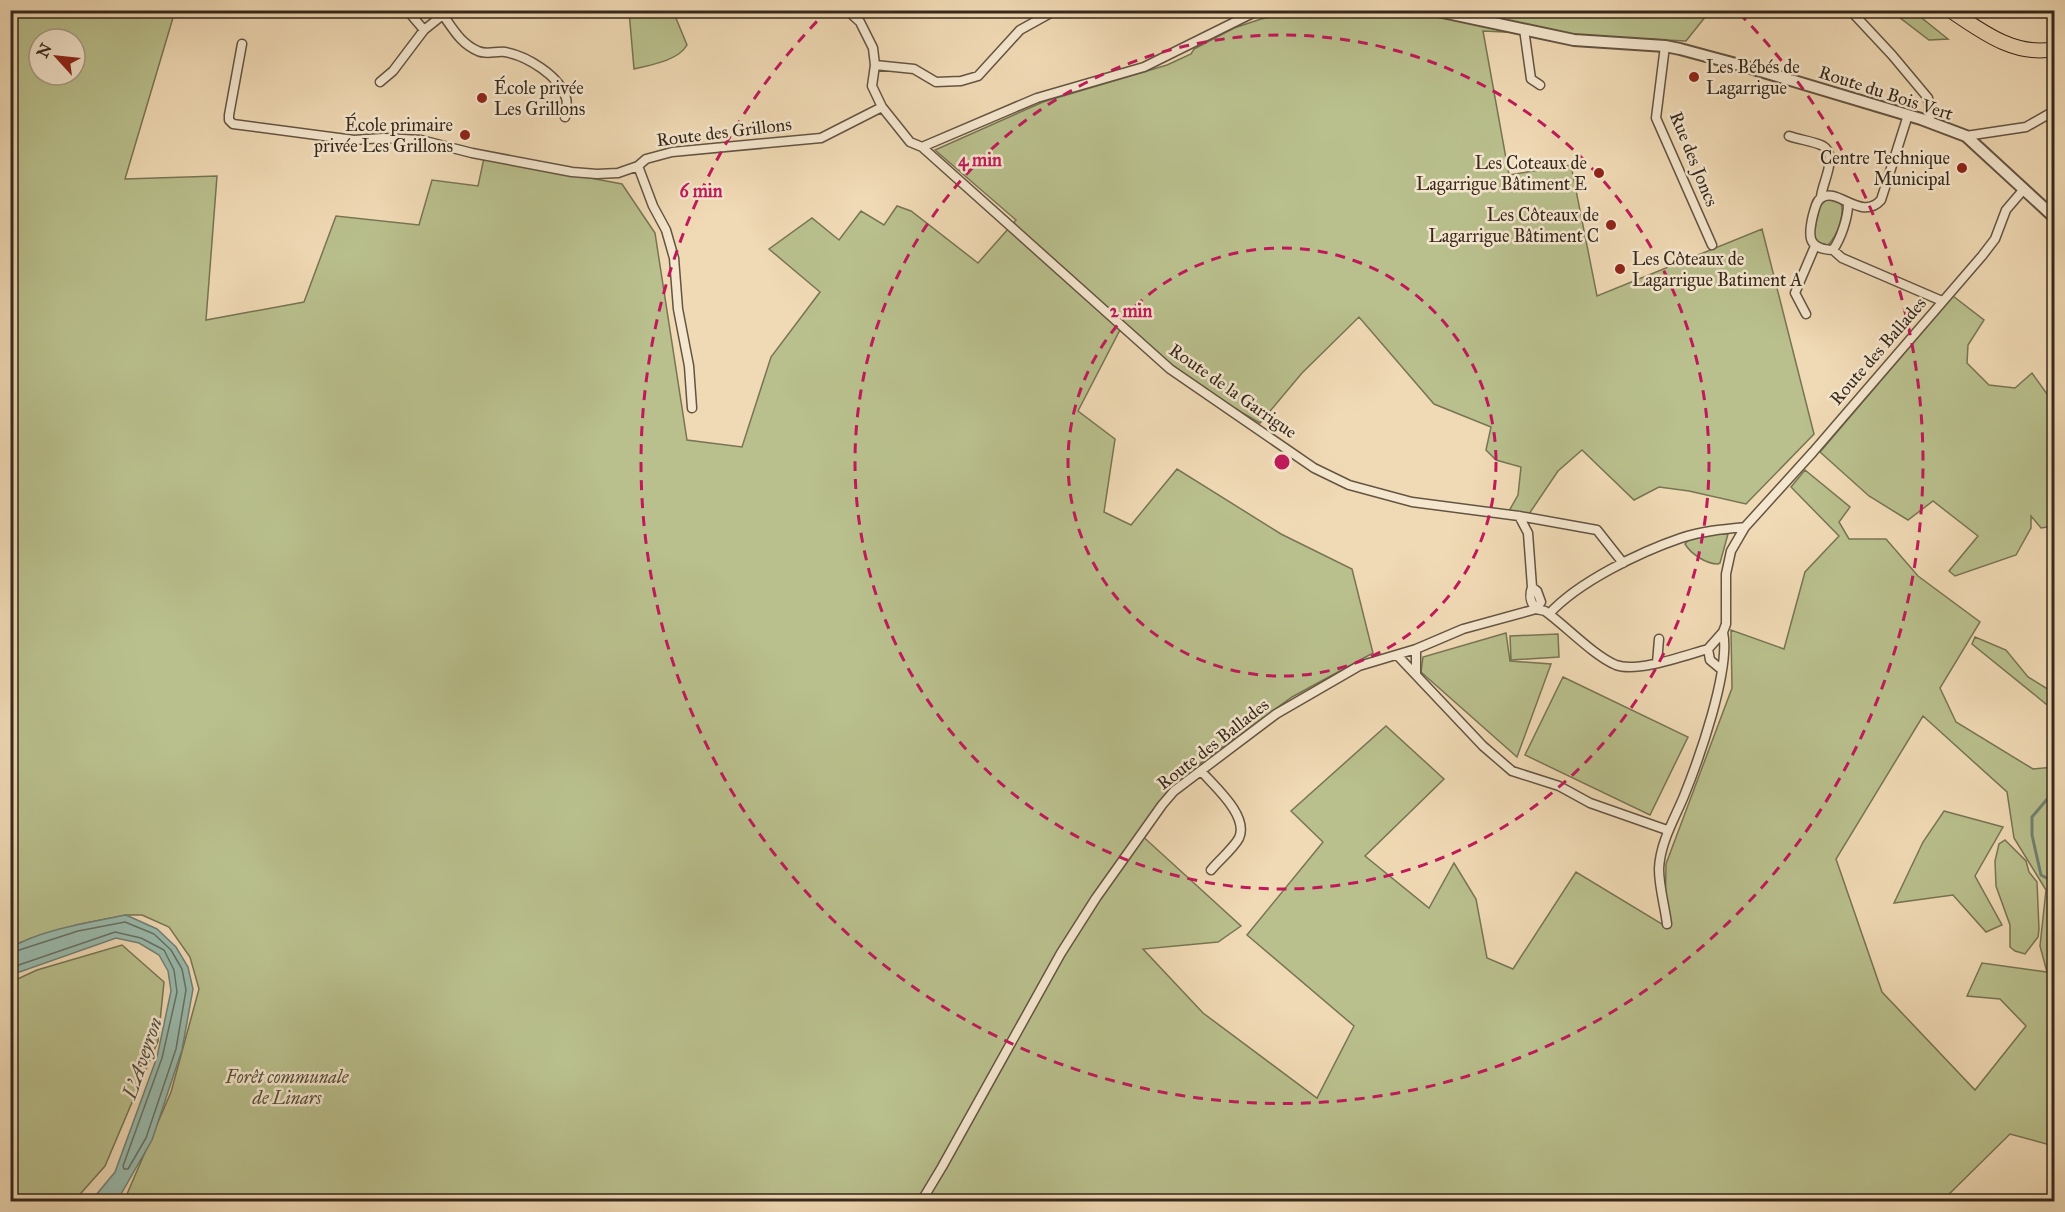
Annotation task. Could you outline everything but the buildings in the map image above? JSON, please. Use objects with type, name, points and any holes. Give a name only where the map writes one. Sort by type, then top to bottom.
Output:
[{"type":"highway","points":[[1950,10],[1993,38],[2019,49],[2045,51],[2055,49]]},
{"type":"street","points":[[407,10],[424,30]]},
{"type":"street","points":[[847,10],[860,22],[873,48],[875,65],[872,86],[882,107],[910,142],[922,147],[1037,98],[1144,67],[1259,10]]},
{"type":"street","points":[[875,65],[914,69],[936,82],[961,81],[978,76],[1020,30],[1056,10]]},
{"type":"street","name":"Route du Bois Vert","points":[[1433,10],[1574,40],[1665,46],[1747,67],[1930,122],[1966,136],[2055,217]]},
{"type":"street","points":[[1850,10],[1893,55],[1928,98],[1930,122]]},
{"type":"street","points":[[380,82],[393,71],[424,30],[446,13],[466,46],[481,53],[504,52],[528,59],[544,70],[558,84],[567,99],[565,117]]},
{"type":"street","points":[[1524,29],[1531,79],[1540,86]]},
{"type":"street","name":"Route des Grillons","points":[[242,44],[229,115],[229,120],[233,124],[354,140],[383,138],[421,140],[472,153],[572,172],[618,173],[638,166],[646,159],[672,152],[821,138],[882,107]]},
{"type":"street","name":"Rue des Joncs","points":[[1665,46],[1656,118],[1712,245]]},
{"type":"street","points":[[1966,136],[2026,127],[2055,111]]},
{"type":"street","points":[[1821,197],[1829,195],[1848,204],[1869,207],[1876,205],[1881,200],[1908,115]]},
{"type":"street","points":[[1789,136],[1824,147],[1830,153],[1821,197],[1816,203],[1810,231],[1811,240],[1815,246],[1823,250],[1833,250],[1842,258],[1942,301]]},
{"type":"street","name":"Route de la Garrigue","points":[[922,147],[1170,369],[1314,468],[1349,485],[1412,502],[1519,516],[1597,530],[1623,563]]},
{"type":"street","points":[[638,166],[653,206],[666,230],[674,258],[678,309],[689,366],[692,408]]},
{"type":"street","name":"Route des Ballades","points":[[1667,924],[1659,870],[1667,830],[1684,796],[1711,718],[1722,670],[1723,632],[1726,624],[1726,574],[1731,551],[1745,527],[1813,452],[1995,239],[2006,210],[2024,189]]},
{"type":"street","points":[[1833,250],[1838,243],[1848,204]]},
{"type":"street","points":[[1806,314],[1795,292],[1815,246]]},
{"type":"street","points":[[1519,516],[1528,533],[1532,587],[1537,591],[1541,602],[1536,609],[1545,611],[1604,658],[1618,666],[1632,667],[1657,663],[1707,649],[1723,632]]},
{"type":"street","points":[[1549,614],[1588,583],[1623,563],[1681,538],[1714,530],[1745,527]]},
{"type":"street","name":"Route des Ballades","points":[[921,1202],[1061,953],[1096,898],[1174,791],[1276,714],[1324,684],[1359,666],[1416,649],[1463,629],[1536,609]]},
{"type":"street","points":[[1657,663],[1659,639]]},
{"type":"street","points":[[1416,649],[1416,673]]},
{"type":"street","points":[[1707,649],[1719,655],[1722,670]]},
{"type":"street","points":[[1397,654],[1483,746],[1512,771],[1559,786],[1590,803],[1667,830]]},
{"type":"street","points":[[1202,772],[1236,811],[1241,824],[1239,837],[1211,870]]},
{"type":"green space","name":"Forêt communale de Linars","points":[[1322,10],[1710,11],[1686,41],[1483,31],[1509,175],[1571,165],[1597,296],[1762,229],[1814,434],[1746,504],[1689,491],[1659,487],[1634,500],[1582,450],[1558,471],[1529,514],[1509,511],[1518,495],[1521,467],[1496,460],[1486,450],[1491,427],[1434,404],[1359,317],[1302,373],[1260,423],[1172,372],[1120,330],[1078,411],[1115,439],[1104,512],[1131,525],[1177,469],[1281,534],[1352,569],[1373,653],[1292,697],[1172,784],[1139,833],[1241,926],[1218,942],[1143,949],[1203,1013],[1317,1098],[1354,1026],[1247,935],[1323,842],[1291,811],[1386,726],[1444,779],[1365,856],[1429,908],[1454,863],[1476,899],[1487,958],[1513,969],[1576,872],[1665,926],[1666,864],[1732,688],[1731,630],[1784,649],[1805,572],[1839,536],[1791,487],[1805,470],[1850,507],[1839,522],[1849,539],[1886,539],[1918,576],[1980,622],[1940,688],[1956,722],[2033,769],[2054,767],[2054,1146],[2010,1134],[1941,1202],[124,1201],[171,1092],[199,989],[190,957],[169,927],[142,915],[126,915],[76,925],[19,943],[11,948],[11,11],[175,11],[125,179],[217,176],[206,320],[304,302],[336,216],[419,225],[432,180],[478,186],[484,158],[622,184],[655,233],[687,440],[742,447],[771,357],[820,292],[769,249],[812,218],[839,240],[861,211],[884,225],[897,206],[911,211],[978,263],[1016,220],[935,150],[1043,102],[1167,65],[1191,54],[1194,49],[1234,28],[1289,13]],"holes":[[[1923,716],[2007,792],[2014,838],[2046,890],[2040,946],[2047,972],[1982,963],[1967,996],[2000,999],[2026,1026],[1975,1090],[1882,992],[1836,859]]]},
{"type":"green space","points":[[629,11],[673,11],[687,45],[670,59],[634,69]]},
{"type":"green space","points":[[1891,11],[1913,11],[1948,39],[1929,40]]},
{"type":"green space","points":[[1827,199],[1841,203],[1842,208],[1839,225],[1828,245],[1821,244],[1813,237],[1820,206]]},
{"type":"green space","points":[[1953,296],[1984,320],[1968,345],[1967,363],[1989,385],[2015,388],[2032,373],[2052,401],[2054,394],[2054,526],[2041,528],[2031,516],[2031,528],[2016,555],[1955,576],[1949,571],[1978,536],[1933,501],[1908,520],[1869,496],[1820,452]]},
{"type":"green space","points":[[1728,534],[1718,564],[1699,558],[1685,544],[1689,539]]},
{"type":"green space","points":[[1506,633],[1510,661],[1551,664],[1517,757],[1421,672],[1423,657]]},
{"type":"green space","points":[[1558,634],[1559,657],[1511,660],[1510,636]]},
{"type":"green space","points":[[1975,637],[2006,650],[2028,677],[2054,693],[2054,707],[2046,704],[1972,644]]},
{"type":"green space","points":[[1563,677],[1688,737],[1650,815],[1525,755]]},
{"type":"green space","points":[[1944,811],[2003,827],[1975,876],[2002,925],[1986,932],[1953,895],[1894,903],[1923,842]]},
{"type":"green space","points":[[2005,840],[2026,861],[2029,872],[2037,882],[2038,937],[2025,954],[2010,947],[2010,925],[1996,886],[1995,861],[1999,844]]},
{"type":"green space","points":[[122,945],[164,982],[158,1041],[105,1166],[74,1201],[11,1201],[11,982],[37,970]]},
{"type":"water","points":[[126,915],[157,929],[176,947],[188,967],[193,989],[182,1050],[152,1140],[117,1201],[91,1201],[115,1172],[157,1057],[171,991],[168,971],[159,955],[139,943],[116,938],[11,975],[11,948],[51,931]]},
{"type":"waterway","points":[[2054,791],[2032,817],[2032,835],[2041,875],[2054,882]]},
{"type":"waterway","points":[[2054,910],[2051,925],[2054,940]]},
{"type":"place","name":"Les Bébés de Lagarrigue","points":[[1694,77]]},
{"type":"place","name":"École privée Les Grillons","points":[[482,98]]},
{"type":"place","name":"École primaire privée Les Grillons","points":[[465,135]]},
{"type":"place","name":"Centre Technique Municipal","points":[[1962,168]]},
{"type":"place","name":"Les Coteaux de Lagarrigue Bâtiment E","points":[[1599,173]]},
{"type":"place","name":"Les Côteaux de Lagarrigue Bâtiment C","points":[[1611,225]]},
{"type":"place","name":"Les Côteaux de Lagarrigue Batiment A","points":[[1620,269]]},
{"type":"water label","name":"L'Aveyron","points":[[142,1058]]}]
